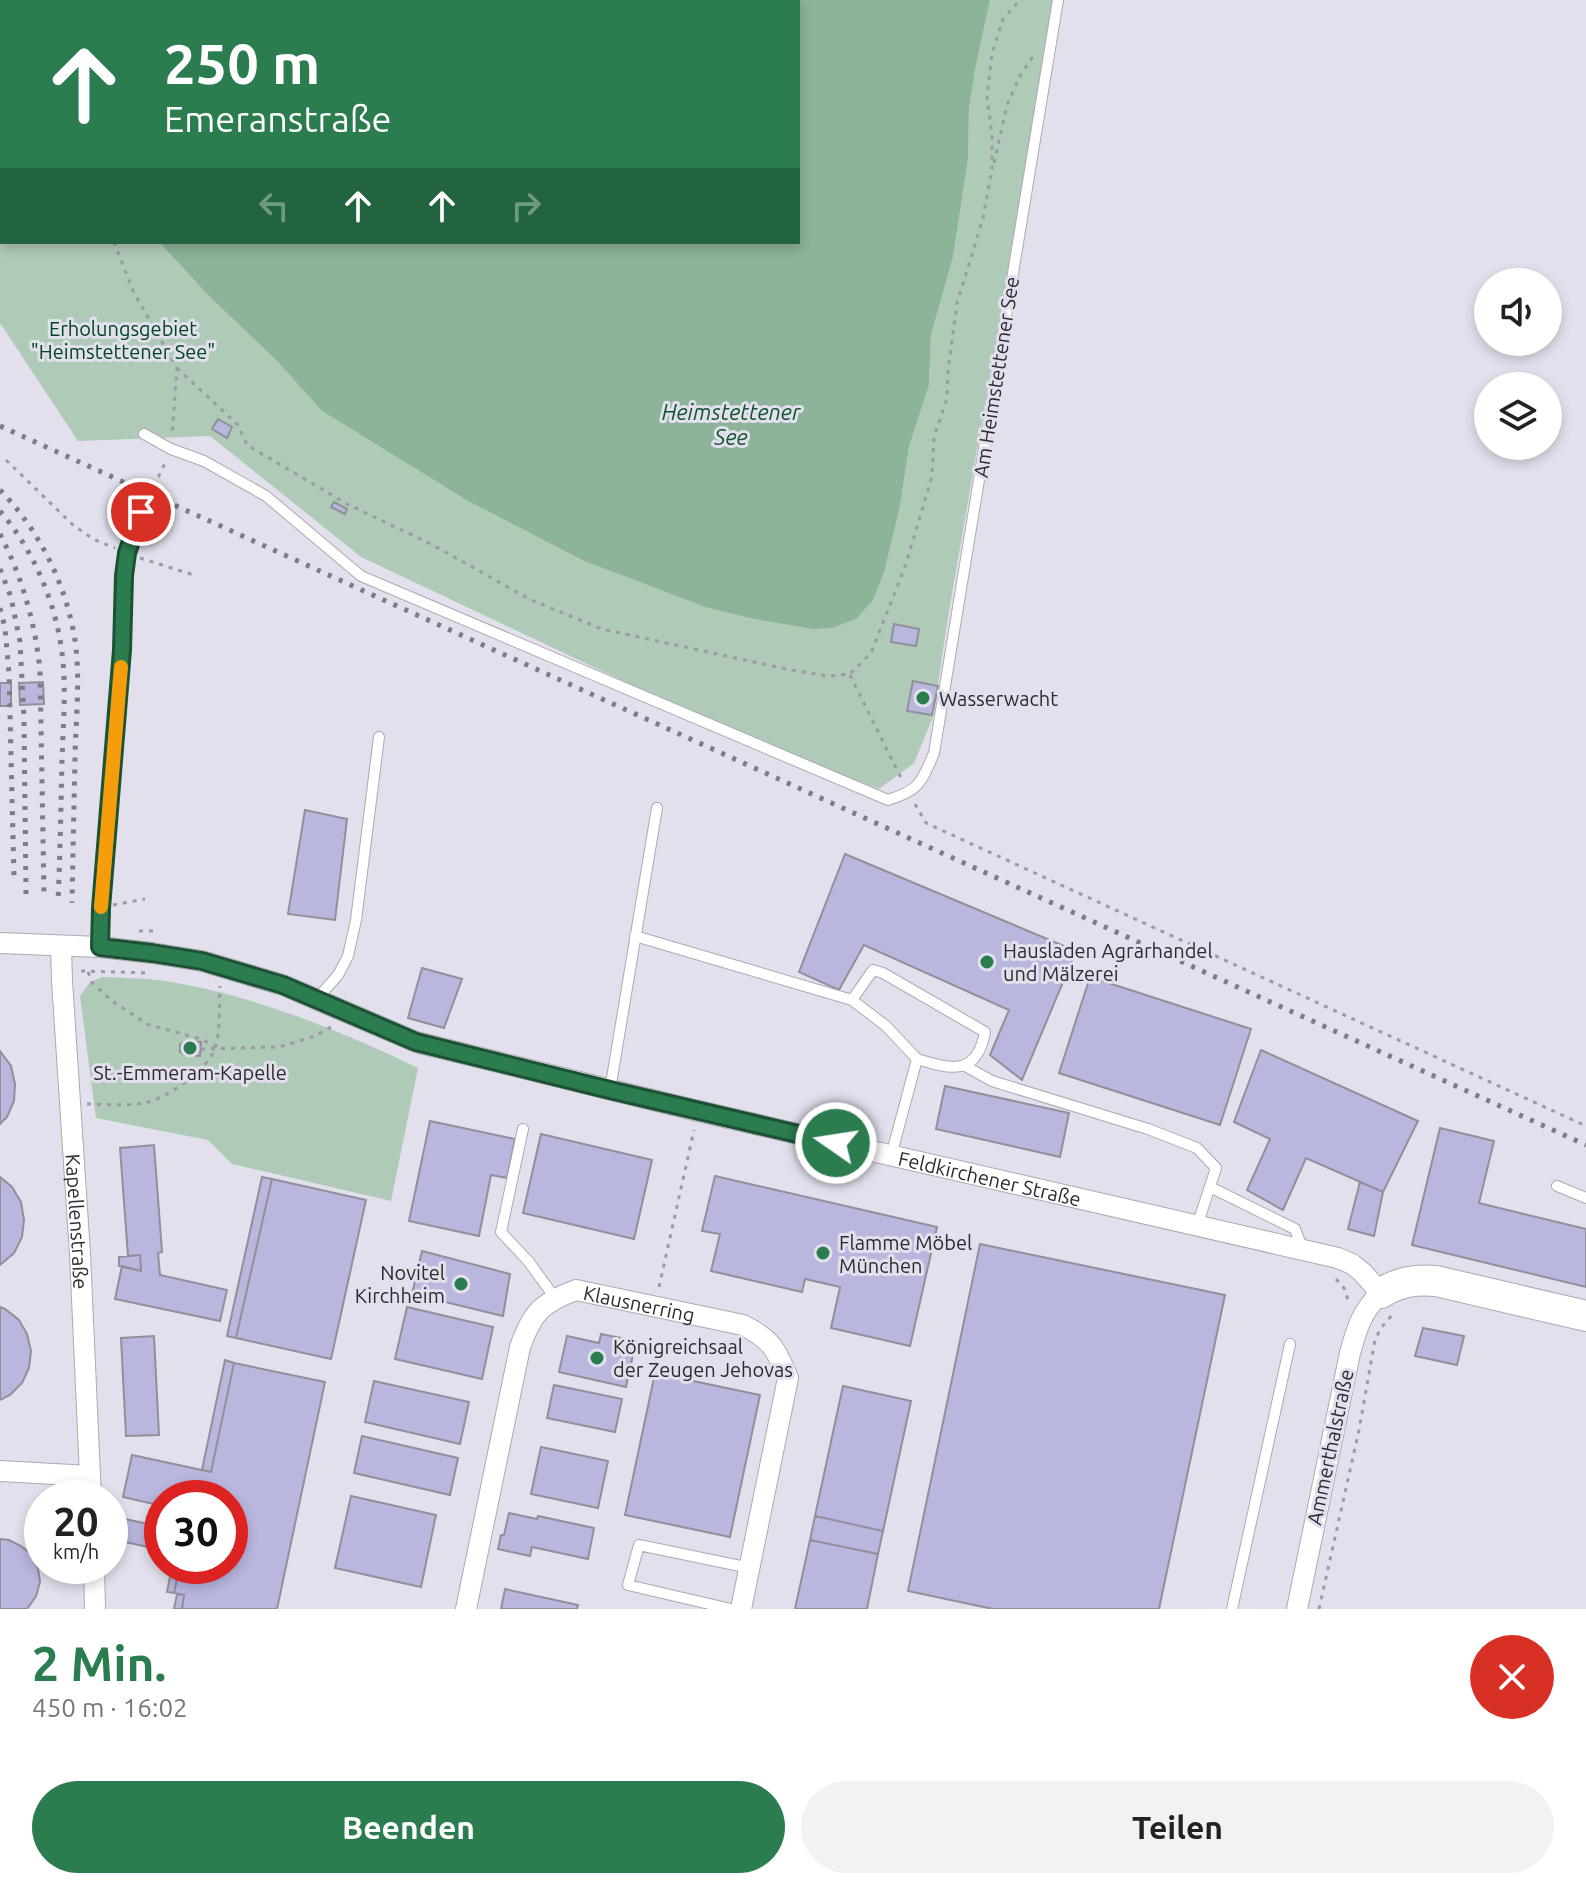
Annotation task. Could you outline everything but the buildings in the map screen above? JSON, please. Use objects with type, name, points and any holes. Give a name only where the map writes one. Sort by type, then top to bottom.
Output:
[{"type":"street","name":"Feldkirchener Straße","points":[[0,943],[100,947],[202,961],[283,985],[416,1042],[698,1111],[1338,1258],[1352,1264],[1390,1301]]},
{"type":"street","name":"Kapellenstraße","points":[[61,946],[90,1480]]},
{"type":"street","points":[[1390,1301],[1393,1285],[1410,1281],[1436,1281],[1586,1316]]},
{"type":"street","name":"Klausnerring","points":[[466,1609],[520,1347],[528,1324],[540,1309],[555,1298],[576,1290],[743,1325],[761,1334],[776,1350],[788,1378],[741,1609]]},
{"type":"street","name":"Ammerthalstraße","points":[[1297,1609],[1350,1353],[1362,1315],[1369,1305],[1390,1301]]},
{"type":"street","points":[[0,1471],[90,1476]]},
{"type":"street","points":[[94,1584],[95,1609]]},
{"type":"lane","name":"Am Heimstettener See","points":[[909,793],[923,778],[934,753],[1058,0]]},
{"type":"lane","points":[[144,434],[171,449],[204,461],[266,496],[361,576],[888,800],[909,793]]},
{"type":"lane","points":[[100,947],[122,650],[124,576],[141,512]]},
{"type":"lane","points":[[316,1000],[338,975],[348,956],[356,920],[379,737]]},
{"type":"lane","points":[[610,1090],[657,808]]},
{"type":"lane","points":[[635,936],[852,1000],[886,1026],[917,1059],[948,1068],[965,1066],[992,1081],[1148,1129],[1197,1148],[1216,1168],[1197,1226]]},
{"type":"lane","points":[[852,1000],[873,970],[985,1032],[983,1044],[965,1066]]},
{"type":"lane","points":[[891,1156],[917,1059]]},
{"type":"lane","points":[[523,1129],[501,1232],[529,1262],[555,1298]]},
{"type":"lane","points":[[1557,1186],[1586,1198]]},
{"type":"lane","points":[[1210,1187],[1295,1229],[1303,1250]]},
{"type":"lane","points":[[1232,1609],[1290,1344]]},
{"type":"lane","points":[[731,1609],[628,1585],[639,1545],[750,1568]]},
{"type":"path","points":[[992,169],[987,97],[992,54],[1003,19],[1017,0]]},
{"type":"path","points":[[115,244],[133,291],[177,368],[238,425],[247,445],[347,504],[433,545],[529,599],[602,629],[791,670],[829,676],[850,674],[871,653],[906,564],[932,476],[934,437],[947,398],[957,303],[983,218],[1007,105],[1020,76],[1054,26]]},
{"type":"path","points":[[154,486],[171,449],[177,368]]},
{"type":"path","points":[[6,460],[73,525],[93,539],[194,575]]},
{"type":"path","points":[[850,674],[926,823],[1586,1126]]},
{"type":"path","points":[[101,908],[145,899]]},
{"type":"path","points":[[62,970],[151,973]]},
{"type":"path","points":[[88,972],[93,984],[112,1001],[147,1024],[204,1040],[215,1050]]},
{"type":"path","points":[[70,1104],[146,1103],[177,1089],[209,1062],[215,1050],[220,986]]},
{"type":"path","points":[[201,1049],[279,1047],[315,1036],[334,1025]]},
{"type":"path","points":[[655,1306],[698,1111]]},
{"type":"path","points":[[1319,1609],[1359,1430],[1375,1340],[1390,1317],[1390,1301]]},
{"type":"green space","name":"Erholungsgebiet \"Heimstettener See\"","points":[[990,0],[1055,0],[933,717],[914,763],[879,789],[735,734],[361,557],[210,436],[78,441],[0,323],[0,244],[161,244],[322,411],[468,501],[584,561],[708,608],[812,629],[885,569],[900,506],[909,447],[929,385],[931,335],[953,257],[968,159],[969,109]]},
{"type":"green space","points":[[103,977],[158,980],[224,993],[291,1014],[418,1068],[391,1201],[232,1164],[208,1140],[96,1118],[80,996],[90,982]]},
{"type":"water","name":"Heimstettener See","points":[[800,0],[990,0],[969,109],[968,159],[953,257],[931,335],[929,385],[909,447],[900,506],[885,569],[873,600],[856,619],[831,628],[812,629],[754,619],[708,608],[584,561],[468,501],[322,411],[277,361],[209,296],[161,244],[800,244]]},
{"type":"railway","points":[[0,426],[1586,1145]]},
{"type":"railway","points":[[0,490],[26,521],[48,556],[64,594],[74,634],[78,680],[72,903]]},
{"type":"railway","points":[[0,511],[24,544],[43,581],[60,641],[64,699],[58,902]]},
{"type":"railway","points":[[0,534],[26,600],[40,670],[44,894]]},
{"type":"railway","points":[[0,569],[11,597],[20,642],[26,895]]},
{"type":"railway","points":[[0,608],[9,673],[14,879]]},
{"type":"slow traffic","points":[[101,907],[121,667]]},
{"type":"place","name":"Wasserwacht","points":[[923,698]]},
{"type":"place","name":"Hausladen Agrarhandel und Mälzerei","points":[[987,962]]},
{"type":"place","name":"St.-Emmeram-Kapelle","points":[[190,1048]]},
{"type":"place","name":"Flamme Möbel München","points":[[823,1253]]},
{"type":"place","name":"Novitel Kirchheim","points":[[461,1284]]},
{"type":"place","name":"Königreichsaal der Zeugen Jehovas","points":[[597,1358]]},
{"type":"route","points":[[141,512],[127,553],[124,576],[122,650],[100,947],[202,961],[283,985],[416,1042],[836,1143]]}]
